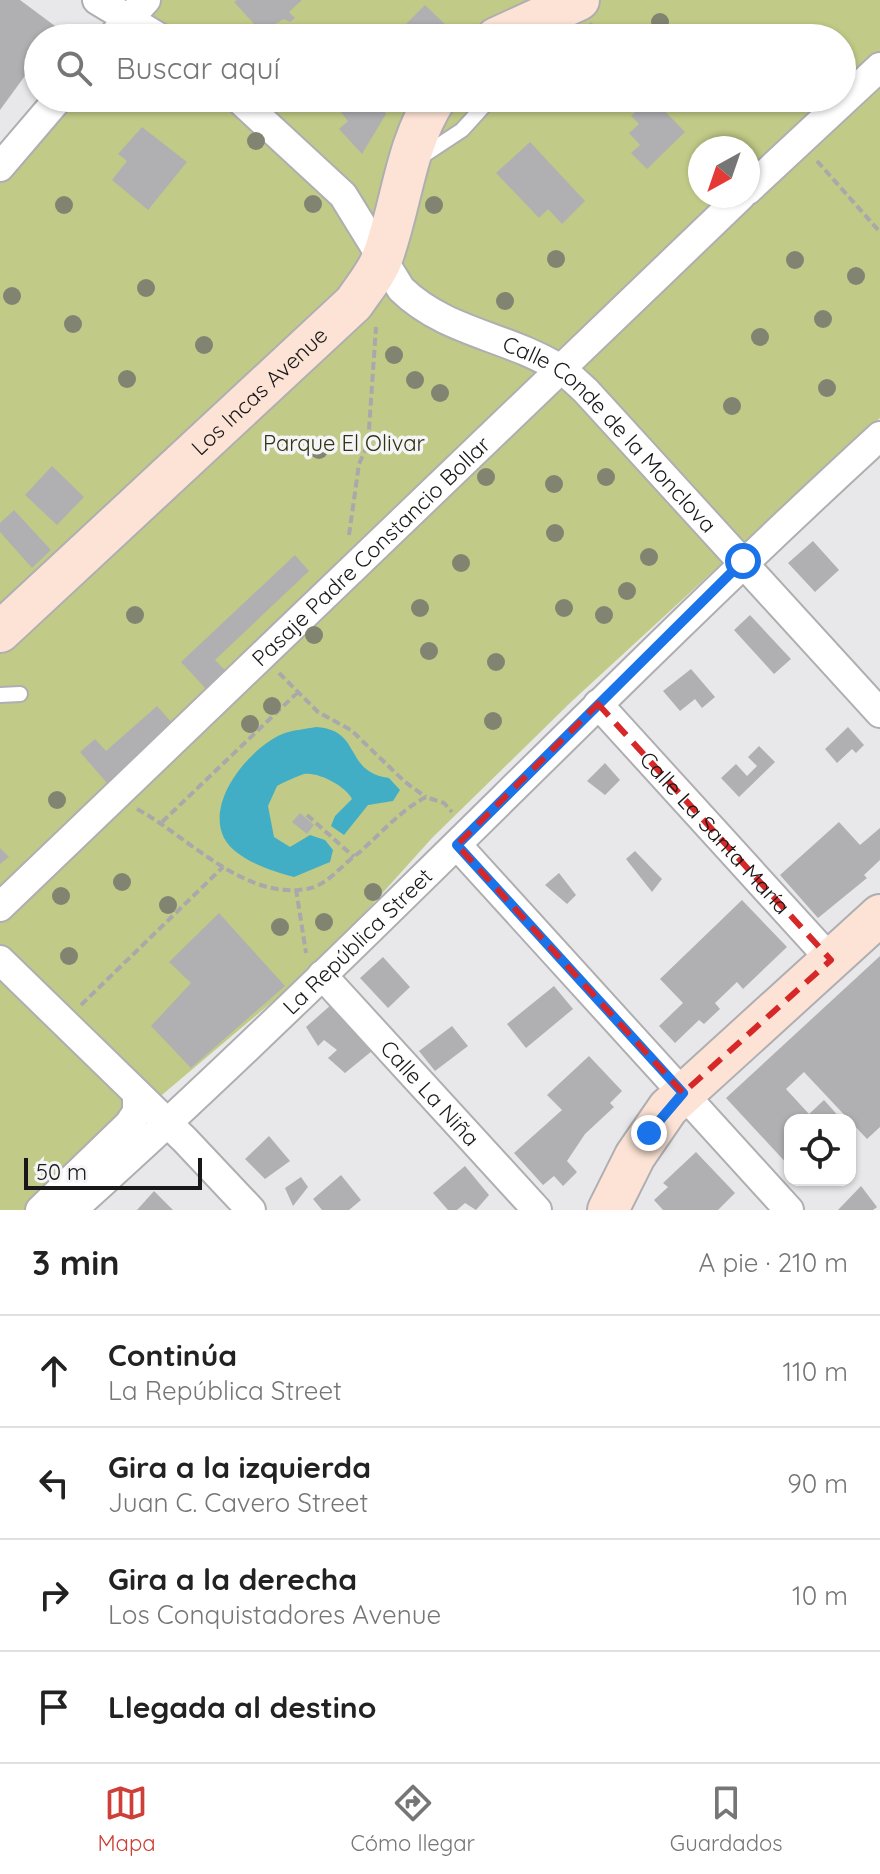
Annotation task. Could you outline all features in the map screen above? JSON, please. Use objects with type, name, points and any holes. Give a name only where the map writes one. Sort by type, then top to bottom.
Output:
[{"type":"street","points":[[97,0],[128,19]]},
{"type":"street","points":[[530,24],[579,0]]},
{"type":"street","points":[[856,89],[880,67]]},
{"type":"street","points":[[0,167],[47,112]]},
{"type":"street","name":"Calle Conde de la Monclova","points":[[253,112],[343,195],[401,289],[421,307],[455,326],[560,368],[586,391],[880,713]]},
{"type":"street","name":"Los Incas Avenue","points":[[0,632],[354,303],[383,257],[407,166],[428,112]]},
{"type":"street","points":[[760,178],[831,112]]},
{"type":"street","name":"Pasaje Padre Constancio Bollar","points":[[0,907],[728,208]]},
{"type":"street","name":"La República Street","points":[[72,1210],[167,1123],[464,837],[743,561],[880,436]]},
{"type":"street","name":"Calle La Santa María","points":[[598,704],[831,960]]},
{"type":"street","points":[[464,837],[781,1207]]},
{"type":"street","points":[[608,1210],[649,1133],[683,1093],[880,915]]},
{"type":"street","points":[[0,960],[251,1210]]},
{"type":"street","name":"Calle La Niña","points":[[318,978],[537,1210]]},
{"type":"street","points":[[40,1210],[129,1124],[137,1112],[137,1094]]},
{"type":"lane","points":[[407,166],[462,130],[478,112]]},
{"type":"lane","points":[[0,695],[20,694]]},
{"type":"path","points":[[799,141],[880,232]]},
{"type":"path","points":[[344,577],[359,464],[368,444],[377,314]]},
{"type":"path","points":[[262,656],[318,712],[351,730],[405,782],[426,797],[444,803],[464,837]]},
{"type":"path","points":[[162,822],[298,692]]},
{"type":"path","points":[[115,798],[162,822],[223,867],[279,890],[314,887],[354,857],[408,806],[426,797]]},
{"type":"path","points":[[307,815],[354,857]]},
{"type":"path","points":[[64,1021],[223,867]]},
{"type":"path","points":[[296,889],[307,951],[305,966],[318,978]]},
{"type":"highlighted area","points":[[598,704],[831,960],[683,1093],[457,845]]},
{"type":"green space","name":"Parque El Olivar","points":[[158,0],[880,0],[880,418],[571,702],[432,838],[324,958],[124,1127],[36,1210],[0,1210],[0,168],[47,112],[856,112],[856,24],[131,24]]},
{"type":"water","points":[[316,727],[341,735],[365,768],[389,778],[400,790],[393,801],[368,805],[344,835],[331,826],[335,816],[352,799],[343,789],[314,774],[295,777],[277,786],[268,806],[274,837],[290,847],[310,835],[325,840],[333,850],[330,862],[294,877],[255,864],[237,853],[224,838],[220,823],[221,807],[235,776],[259,749],[285,733]]},
{"type":"building","points":[[0,0],[20,0],[52,24],[24,24],[24,77],[0,110]]},
{"type":"building","points":[[302,0],[289,12],[295,18],[275,24],[254,24],[234,2]]},
{"type":"building","points":[[425,5],[445,24],[406,24]]},
{"type":"building","points":[[341,112],[386,114],[362,154],[339,129],[348,121]]},
{"type":"building","points":[[636,112],[666,112],[685,132],[647,169],[631,153],[640,145],[629,133],[639,124],[631,116]]},
{"type":"building","points":[[142,127],[187,162],[148,210],[112,180],[127,161],[118,154]]},
{"type":"building","points":[[530,142],[585,201],[562,224],[548,209],[539,218],[496,173]]},
{"type":"building","points":[[52,466],[84,497],[57,525],[25,495]]},
{"type":"building","points":[[14,510],[51,550],[32,568],[0,532],[0,523]]},
{"type":"building","points":[[813,541],[839,570],[815,592],[788,563]]},
{"type":"building","points":[[295,555],[309,571],[215,660],[226,671],[207,690],[181,662]]},
{"type":"building","points":[[750,615],[791,659],[774,674],[734,630]]},
{"type":"building","points":[[691,669],[715,697],[702,708],[695,699],[680,711],[663,691]]},
{"type":"building","points":[[157,706],[173,724],[107,783],[80,752],[95,739],[106,751]]},
{"type":"building","points":[[848,727],[864,745],[856,753],[852,749],[837,763],[825,749]]},
{"type":"building","points":[[759,746],[775,762],[739,797],[721,778],[736,764],[747,776],[757,766],[748,757]]},
{"type":"building","points":[[605,763],[620,780],[605,795],[587,781]]},
{"type":"building","points":[[300,813],[314,825],[307,834],[292,822]]},
{"type":"building","points":[[839,822],[860,845],[880,828],[880,860],[864,875],[867,878],[818,918],[780,875]]},
{"type":"building","points":[[0,848],[9,857],[0,864]]},
{"type":"building","points":[[635,851],[662,879],[652,892],[626,859]]},
{"type":"building","points":[[559,873],[576,895],[567,904],[545,885]]},
{"type":"building","points":[[742,900],[787,947],[743,989],[737,982],[715,1003],[720,1009],[704,1024],[699,1020],[675,1043],[659,1026],[683,1003],[660,979]]},
{"type":"building","points":[[219,913],[285,986],[191,1068],[151,1026],[191,983],[169,962]]},
{"type":"building","points":[[880,956],[880,1127],[867,1139],[856,1127],[856,1114],[843,1114],[804,1072],[786,1089],[809,1114],[784,1114],[784,1161],[726,1098]]},
{"type":"building","points":[[383,957],[410,987],[388,1008],[360,978]]},
{"type":"building","points":[[554,986],[573,1009],[526,1048],[507,1024]]},
{"type":"building","points":[[332,1004],[372,1051],[345,1073],[328,1058],[337,1050],[324,1040],[318,1046],[306,1027]]},
{"type":"building","points":[[452,1026],[468,1046],[435,1071],[419,1051]]},
{"type":"building","points":[[589,1056],[622,1091],[610,1103],[614,1107],[585,1134],[567,1161],[577,1172],[563,1186],[554,1176],[543,1185],[514,1153],[562,1110],[547,1095]]},
{"type":"building","points":[[824,1100],[837,1114],[809,1114]]},
{"type":"building","points":[[269,1136],[290,1161],[265,1179],[245,1159]]},
{"type":"building","points":[[696,1152],[735,1193],[718,1210],[663,1210],[654,1200],[668,1187],[663,1183]]},
{"type":"building","points":[[465,1166],[489,1195],[476,1210],[465,1203],[457,1210],[448,1210],[433,1193]]},
{"type":"building","points":[[341,1175],[361,1200],[349,1210],[322,1210],[313,1199]]},
{"type":"building","points":[[301,1177],[308,1187],[293,1206],[285,1188]]},
{"type":"building","points":[[861,1186],[877,1207],[873,1210],[838,1210]]},
{"type":"building","points":[[154,1191],[173,1210],[137,1210]]},
{"type":"route","points":[[649,1133],[683,1093],[457,845],[743,561]]}]
